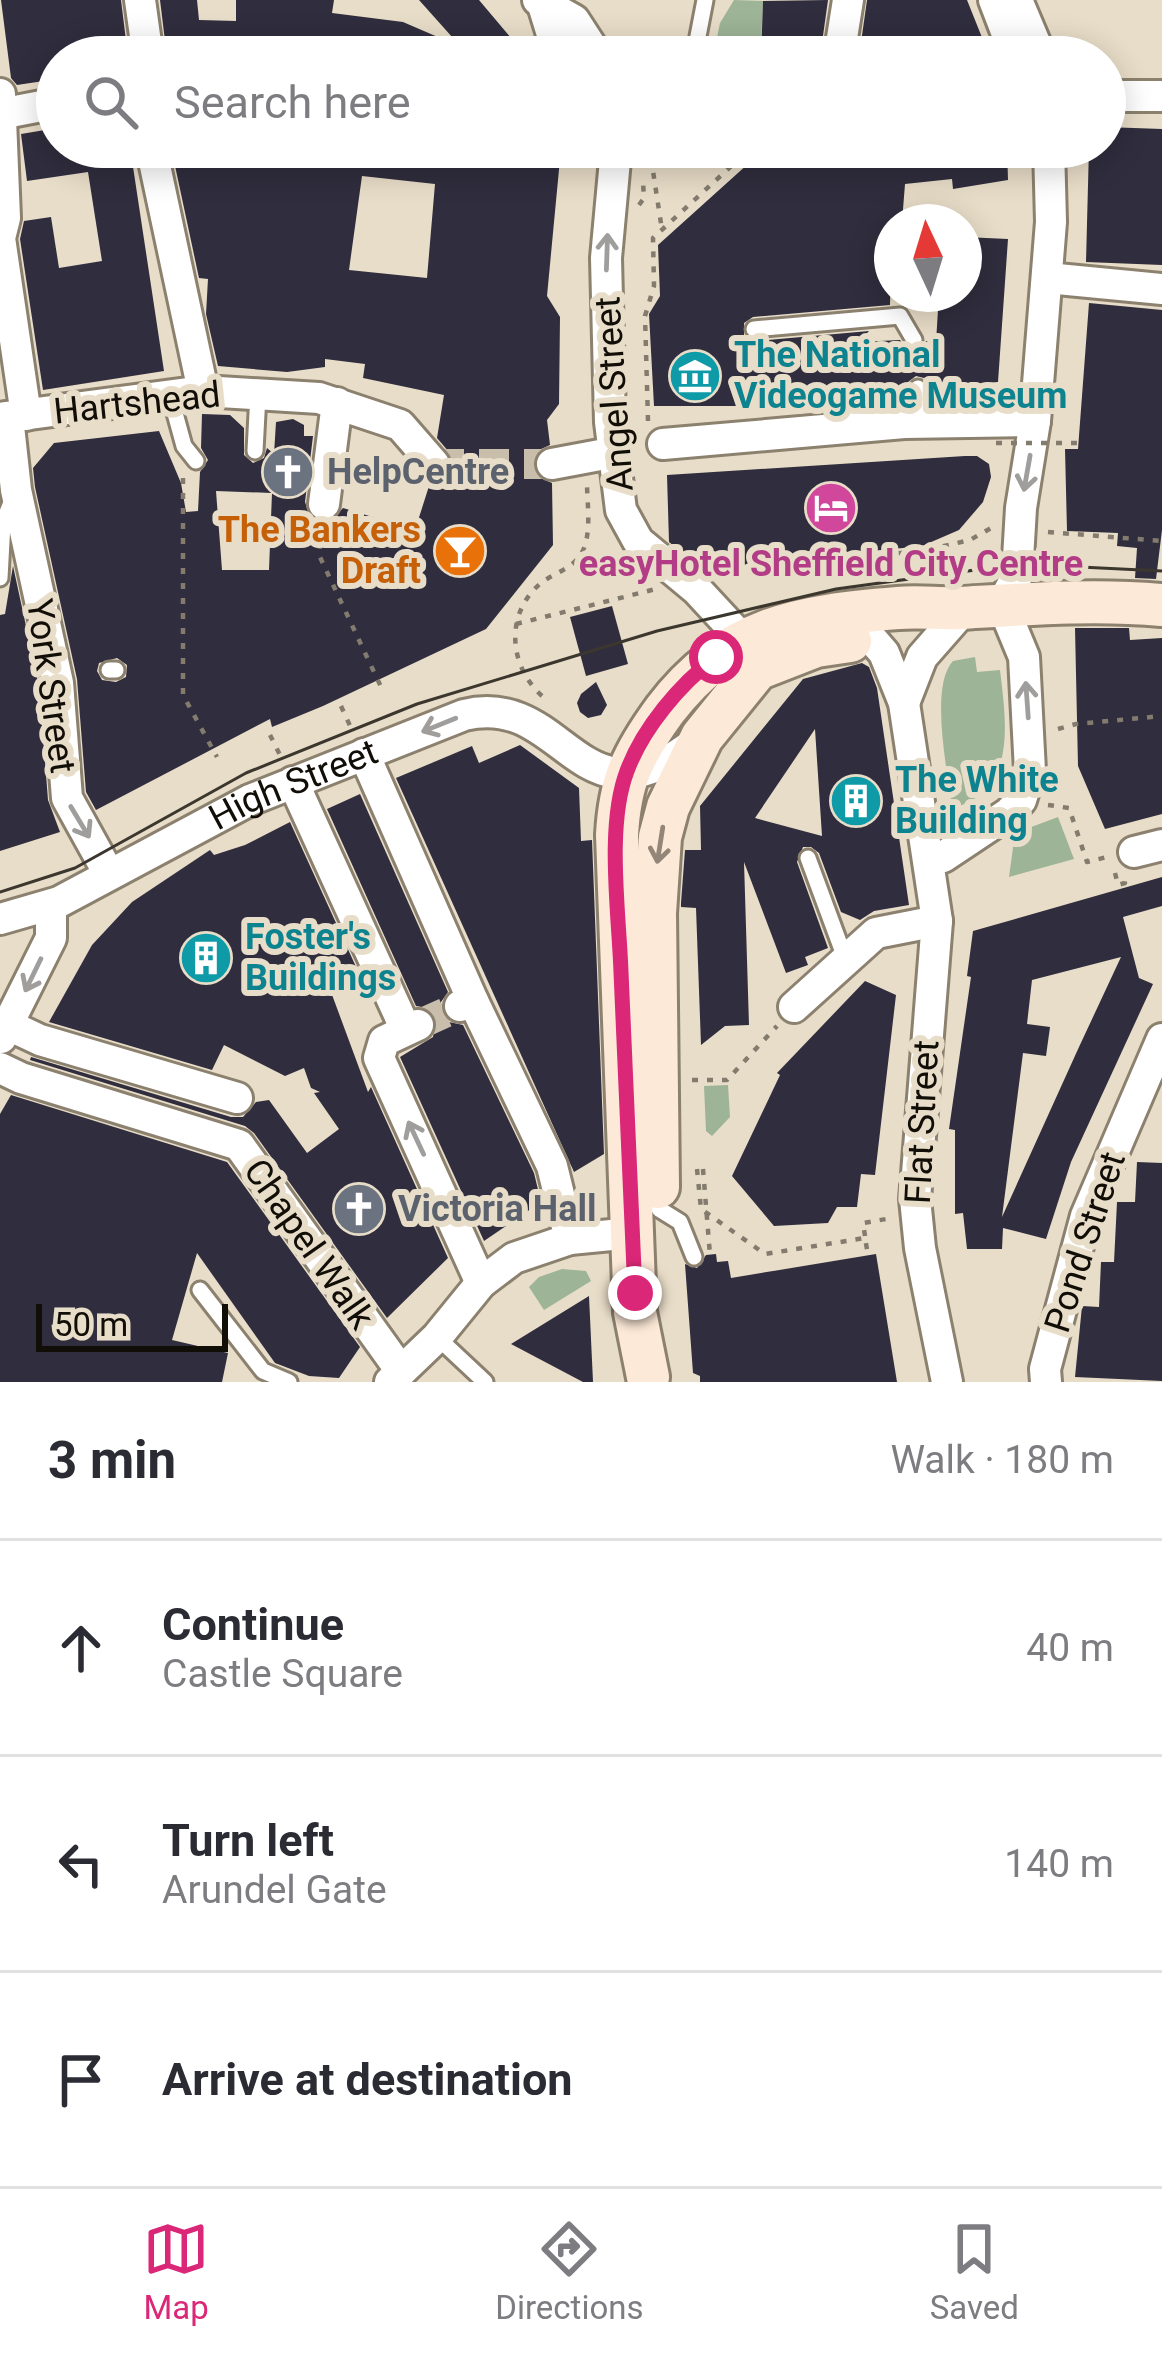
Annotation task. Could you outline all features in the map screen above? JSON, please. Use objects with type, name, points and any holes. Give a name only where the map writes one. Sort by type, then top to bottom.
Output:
[{"type":"street","points":[[140,0],[145,36]]},
{"type":"street","points":[[842,36],[848,0]]},
{"type":"street","points":[[994,0],[1008,36]]},
{"type":"street","points":[[1017,0],[1032,36]]},
{"type":"street","points":[[541,3],[574,20],[583,36]]},
{"type":"street","points":[[541,3],[552,36]]},
{"type":"street","points":[[1126,96],[1162,96]]},
{"type":"street","points":[[1,107],[36,105]]},
{"type":"street","name":"York Street","points":[[1,107],[4,218],[0,238],[16,490],[58,683],[67,798],[110,874]]},
{"type":"street","points":[[156,168],[203,391]]},
{"type":"street","name":"Angel Street","points":[[625,168],[606,258],[609,401],[602,456],[627,525],[638,541],[746,637]]},
{"type":"street","points":[[746,637],[780,646],[816,646],[909,630],[969,607],[1017,576],[1047,278],[1050,168]]},
{"type":"street","points":[[1047,278],[1151,288]]},
{"type":"street","name":"Hartshead","points":[[11,417],[203,391],[328,400],[400,425],[434,464]]},
{"type":"street","points":[[325,504],[328,400]]},
{"type":"street","points":[[655,436],[912,422],[1035,421]]},
{"type":"street","points":[[552,464],[602,456]]},
{"type":"street","points":[[690,677],[704,631],[693,589]]},
{"type":"street","points":[[648,1380],[664,1313],[646,1221],[617,856],[625,775],[646,737],[690,677],[746,637],[802,621],[902,607],[1084,601],[1162,605]]},
{"type":"street","points":[[904,703],[922,657],[969,607]]},
{"type":"street","points":[[929,860],[943,857],[1009,813],[1021,800],[1030,771],[1024,657],[969,607]]},
{"type":"street","name":"Flat Street","points":[[871,638],[884,653],[904,703],[937,921],[916,1151],[916,1214],[947,1382]]},
{"type":"street","points":[[625,775],[668,764],[702,737],[757,669],[816,646]]},
{"type":"street","name":"High Street","points":[[0,920],[51,906],[250,800],[476,712],[508,715],[549,735],[597,770],[625,775]]},
{"type":"street","points":[[646,1221],[656,872],[668,807],[702,737]]},
{"type":"street","points":[[364,754],[439,923],[467,1004],[552,1166],[570,1239]]},
{"type":"street","points":[[293,782],[412,1028],[385,1041],[379,1058],[481,1283]]},
{"type":"street","points":[[51,906],[51,938],[4,1033],[237,1098]]},
{"type":"street","points":[[794,1007],[876,933],[937,921]]},
{"type":"street","name":"Pond Street","points":[[1046,1382],[1045,1369],[1086,1216],[1162,1039]]},
{"type":"street","name":"Chapel Walk","points":[[0,1068],[238,1145],[396,1376]]},
{"type":"street","points":[[396,1376],[437,1337],[481,1283],[514,1258],[646,1221]]},
{"type":"lane","points":[[698,36],[705,0]]},
{"type":"lane","points":[[754,329],[900,316],[914,340]]},
{"type":"lane","points":[[912,422],[918,388]]},
{"type":"lane","points":[[256,451],[258,394]]},
{"type":"lane","points":[[170,395],[184,446],[196,461]]},
{"type":"lane","points":[[0,578],[3,522],[16,490]]},
{"type":"lane","points":[[808,858],[845,958]]},
{"type":"lane","points":[[646,1221],[680,1222],[702,1256]]},
{"type":"lane","points":[[200,1290],[262,1372],[290,1382]]},
{"type":"lane","points":[[437,1337],[484,1382]]},
{"type":"path","points":[[634,168],[662,230]]},
{"type":"path","points":[[655,436],[645,316],[654,286],[653,238],[729,168]]},
{"type":"path","points":[[996,443],[1079,443]]},
{"type":"path","points":[[184,446],[183,695],[218,757]]},
{"type":"path","points":[[549,735],[565,710],[526,681],[515,646],[519,605],[583,550],[602,456]]},
{"type":"path","points":[[325,504],[319,555],[382,688]]},
{"type":"path","points":[[516,624],[931,549],[970,540],[996,524],[1162,541]]},
{"type":"path","points":[[1030,738],[1076,724],[1162,716]]},
{"type":"path","points":[[1021,800],[1070,808],[1087,862],[1134,851]]},
{"type":"path","points":[[702,1080],[728,1080],[794,1007]]},
{"type":"path","points":[[702,1256],[700,1169],[701,1209],[765,1254],[865,1238]]},
{"type":"path","points":[[868,1255],[863,1223],[916,1214]]},
{"type":"green space","points":[[734,0],[763,1],[761,36],[717,36]]},
{"type":"green space","points":[[975,657],[977,672],[1000,670],[1003,752],[988,787],[973,800],[952,808],[942,690],[953,661]]},
{"type":"green space","points":[[1058,817],[1074,859],[1009,877],[1015,833]]},
{"type":"green space","points":[[728,1085],[730,1117],[712,1136],[706,1131],[704,1086]]},
{"type":"green space","points":[[562,1269],[586,1271],[591,1281],[544,1310],[529,1287],[539,1277]]},
{"type":"building","points":[[1,0],[121,0],[125,36],[36,36],[36,82],[17,85],[11,78]]},
{"type":"building","points":[[160,0],[197,0],[199,20],[236,21],[236,0],[334,0],[332,13],[403,22],[435,36],[164,36]]},
{"type":"building","points":[[419,0],[479,0],[509,36],[451,36]]},
{"type":"building","points":[[828,0],[823,36],[762,36],[763,1]]},
{"type":"building","points":[[867,0],[967,0],[981,36],[862,36]]},
{"type":"building","points":[[1126,128],[1162,129],[1162,265],[1086,262],[1088,168],[1126,168]]},
{"type":"building","points":[[36,132],[36,168],[133,168],[164,371],[43,390],[20,239],[24,221],[51,217],[59,268],[102,261],[88,172],[27,181],[21,134]]},
{"type":"building","points":[[175,168],[559,168],[547,296],[560,317],[559,404],[547,420],[550,445],[539,450],[533,466],[538,477],[552,483],[553,545],[486,629],[323,706],[272,727],[270,719],[96,810],[86,792],[77,679],[35,487],[33,468],[54,443],[159,431],[181,483],[186,512],[198,511],[200,472],[208,460],[201,448],[202,414],[230,415],[244,428],[244,455],[253,463],[264,458],[267,448],[274,454],[276,422],[293,419],[304,425],[304,436],[313,436],[305,502],[311,519],[330,522],[343,508],[415,530],[430,483],[446,479],[453,469],[449,452],[437,438],[444,395],[363,378],[365,364],[325,359],[325,367],[287,372],[218,366],[206,314],[208,279],[199,278]],"holes":[[[362,176],[435,184],[427,278],[349,270]],[[216,491],[272,493],[269,570],[222,570]],[[117,658],[127,665],[126,677],[116,682],[102,680],[99,663]]]},
{"type":"building","points":[[743,168],[1008,168],[1008,180],[953,189],[952,179],[905,184],[903,204],[874,204],[874,306],[753,317],[744,323],[744,335],[755,341],[869,331],[859,342],[900,340],[909,351],[919,351],[926,341],[936,342],[938,312],[982,312],[982,238],[1008,239],[998,382],[930,387],[916,376],[906,389],[737,406],[654,406],[649,314],[660,296],[658,245]]},
{"type":"building","points":[[1089,303],[1162,310],[1162,530],[1156,579],[1135,578],[1137,548],[1117,546],[1118,533],[1067,531],[1065,449],[1078,449]]},
{"type":"building","points":[[977,456],[989,464],[991,477],[983,502],[959,530],[922,546],[702,569],[669,542],[667,475]]},
{"type":"building","points":[[13,566],[39,686],[48,800],[60,832],[0,851],[0,615],[5,614]]},
{"type":"building","points":[[612,606],[628,664],[586,676],[570,617]]},
{"type":"building","points":[[1075,628],[1129,628],[1130,640],[1162,638],[1162,814],[1105,829],[1078,766]]},
{"type":"building","points":[[862,663],[869,667],[877,688],[909,905],[874,911],[860,920],[841,912],[819,853],[803,847],[797,862],[828,948],[805,957],[808,965],[786,973],[744,862],[749,1025],[725,1026],[701,1045],[696,908],[681,907],[685,850],[701,850],[700,806],[803,679]],"holes":[[[815,729],[822,836],[755,818]]]},
{"type":"building","points":[[596,682],[607,705],[601,715],[588,718],[577,703]]},
{"type":"building","points":[[520,745],[579,788],[581,841],[592,840],[604,1154],[574,1172],[396,778],[472,746],[479,763]]},
{"type":"building","points":[[360,794],[448,992],[441,1002],[442,1014],[449,1022],[463,1025],[534,1173],[541,1202],[484,1241],[400,1057],[433,1037],[436,1018],[428,1008],[416,1006],[327,809]]},
{"type":"building","points":[[290,822],[362,980],[331,992],[368,1092],[371,1087],[448,1258],[387,1318],[245,1126],[30,1060],[231,1117],[243,1117],[256,1102],[269,1100],[307,1153],[339,1129],[314,1093],[320,1092],[311,1088],[304,1068],[285,1076],[224,1045],[212,1070],[49,1022],[92,945],[132,902],[210,850],[214,855],[245,845]]},
{"type":"building","points":[[1162,877],[1162,906],[1123,917],[1139,978],[1153,984],[1071,1162],[1046,1239],[1003,1228],[1002,1249],[967,1249],[963,1213],[955,1214],[955,1130],[949,1129],[973,931]],"holes":[[[1121,957],[1002,1217],[1023,1053],[1046,1056],[1050,1027],[1027,1024],[1032,980]]]},
{"type":"building","points":[[865,981],[896,995],[875,1175],[861,1174],[857,1207],[837,1207],[828,1223],[774,1226],[732,1176],[777,1073]]},
{"type":"building","points":[[11,1095],[227,1162],[360,1347],[339,1378],[309,1376],[275,1363],[197,1253],[172,1340],[228,1353],[222,1382],[0,1382],[0,1114]]},
{"type":"building","points":[[1137,1162],[1162,1163],[1162,1381],[1075,1377],[1082,1306],[1099,1307],[1101,1262],[1114,1262],[1117,1202],[1135,1202]]},
{"type":"building","points":[[716,1254],[717,1262],[728,1261],[731,1278],[876,1254],[897,1382],[700,1382],[700,1376],[693,1373],[685,1264],[697,1268],[706,1255]]},
{"type":"building","points":[[589,1296],[593,1382],[583,1382],[511,1344]]},
{"type":"tunnel","points":[[434,464],[552,464]]},
{"type":"tunnel","points":[[418,1025],[460,1006]]},
{"type":"tram line","points":[[0,892],[75,868],[246,773],[417,704],[657,631],[836,589],[1019,564],[1162,571]]},
{"type":"place","name":"The National Videogame Museum","points":[[695,376]]},
{"type":"place","name":"HelpCentre","points":[[288,472]]},
{"type":"place","name":"easyHotel Sheffield City Centre","points":[[831,508]]},
{"type":"place","name":"The Bankers Draft","points":[[460,551]]},
{"type":"place","name":"The White Building","points":[[856,801]]},
{"type":"place","name":"Foster's Buildings","points":[[206,958]]},
{"type":"place","name":"Victoria Hall","points":[[359,1209]]},
{"type":"route","points":[[635,1293],[619,920],[619,806],[625,775],[646,737],[690,677],[716,657]]}]
